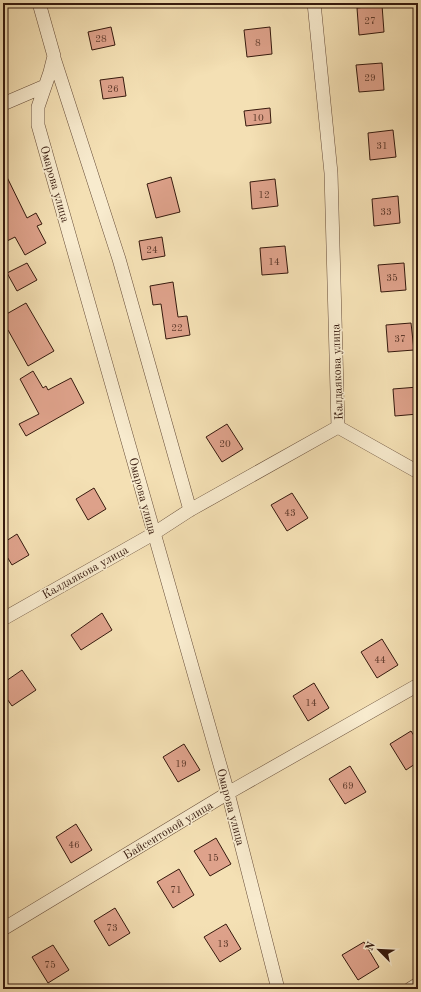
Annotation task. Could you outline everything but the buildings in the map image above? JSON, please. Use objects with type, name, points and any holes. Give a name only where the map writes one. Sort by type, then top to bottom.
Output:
[{"type":"street","points":[[39,3],[54,56],[119,259],[190,510]]},
{"type":"street","name":"Калдаякова улица","points":[[3,618],[153,534],[190,510],[338,427],[331,172],[314,3]]},
{"type":"street","name":"Омарова улица","points":[[54,56],[38,107],[38,125],[228,794],[278,989]]},
{"type":"street","points":[[3,104],[45,86]]},
{"type":"street","points":[[338,427],[418,472]]},
{"type":"street","name":"Байсеитовой улица","points":[[3,929],[228,794],[418,685]]},
{"type":"street","points":[[410,989],[418,984]]}]
